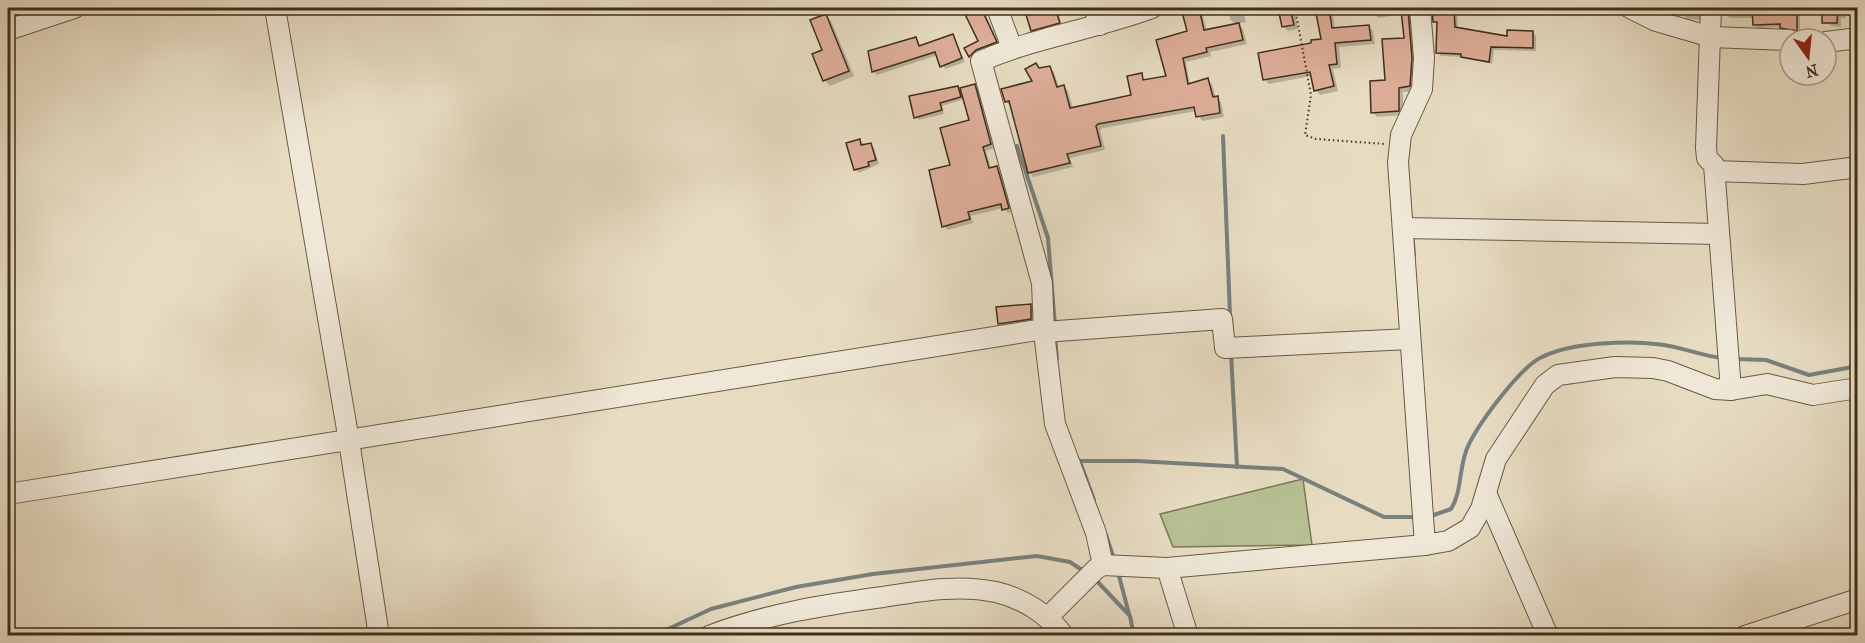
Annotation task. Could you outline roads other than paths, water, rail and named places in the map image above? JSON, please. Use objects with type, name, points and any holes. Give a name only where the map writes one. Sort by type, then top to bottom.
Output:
[{"type":"street","points":[[8,30],[74,8]]},
{"type":"street","points":[[275,8],[349,441],[379,636]]},
{"type":"street","points":[[997,8],[1012,48]]},
{"type":"street","points":[[1103,565],[1096,532],[1055,424],[1044,330],[1042,283],[981,61],[1097,16],[1152,8]]},
{"type":"street","points":[[1420,8],[1424,58],[1422,89],[1401,135],[1398,188],[1404,228],[1425,545]]},
{"type":"street","points":[[1630,8],[1656,21],[1711,37],[1778,40]]},
{"type":"street","points":[[1711,8],[1706,148],[1707,158],[1714,165],[1731,390]]},
{"type":"street","points":[[1838,40],[1857,38]]},
{"type":"street","points":[[1714,171],[1803,174],[1857,167]]},
{"type":"street","points":[[1404,228],[1719,234]]},
{"type":"street","points":[[8,494],[1044,330],[1222,319],[1224,348],[1410,339]]},
{"type":"street","points":[[1047,618],[1096,569],[1103,565],[1167,568],[1448,541],[1470,528],[1476,519],[1486,494],[1491,471],[1506,443],[1545,386],[1558,375],[1615,367],[1653,368],[1668,371],[1715,389],[1731,390],[1767,384],[1813,395],[1857,388]]},
{"type":"street","points":[[1486,494],[1548,636]]},
{"type":"street","points":[[1167,568],[1188,636]]},
{"type":"street","points":[[709,636],[735,626],[808,607],[954,588],[1010,596],[1047,618],[1064,636]]},
{"type":"street","points":[[1745,636],[1857,599]]},
{"type":"waterway","points":[[1223,136],[1230,315]]},
{"type":"waterway","points":[[1017,146],[1048,238],[1055,326]]},
{"type":"waterway","points":[[1412,233],[1414,255]]},
{"type":"waterway","points":[[1055,337],[1057,359]]},
{"type":"waterway","points":[[1428,517],[1451,509],[1457,494],[1463,460],[1474,434],[1512,383],[1542,357],[1585,345],[1635,343],[1664,345],[1722,358]]},
{"type":"waterway","points":[[1231,353],[1237,467]]},
{"type":"waterway","points":[[1736,359],[1766,360],[1809,375],[1858,366]]},
{"type":"waterway","points":[[1080,461],[1137,461],[1283,469],[1384,517],[1418,517]]},
{"type":"waterway","points":[[1080,462],[1094,500]]},
{"type":"waterway","points":[[1106,535],[1114,559]]},
{"type":"waterway","points":[[653,636],[711,609],[796,587],[873,574],[1037,556],[1070,562],[1085,572]]},
{"type":"waterway","points":[[1118,572],[1129,614]]},
{"type":"waterway","points":[[1094,578],[1130,616],[1134,636]]}]
